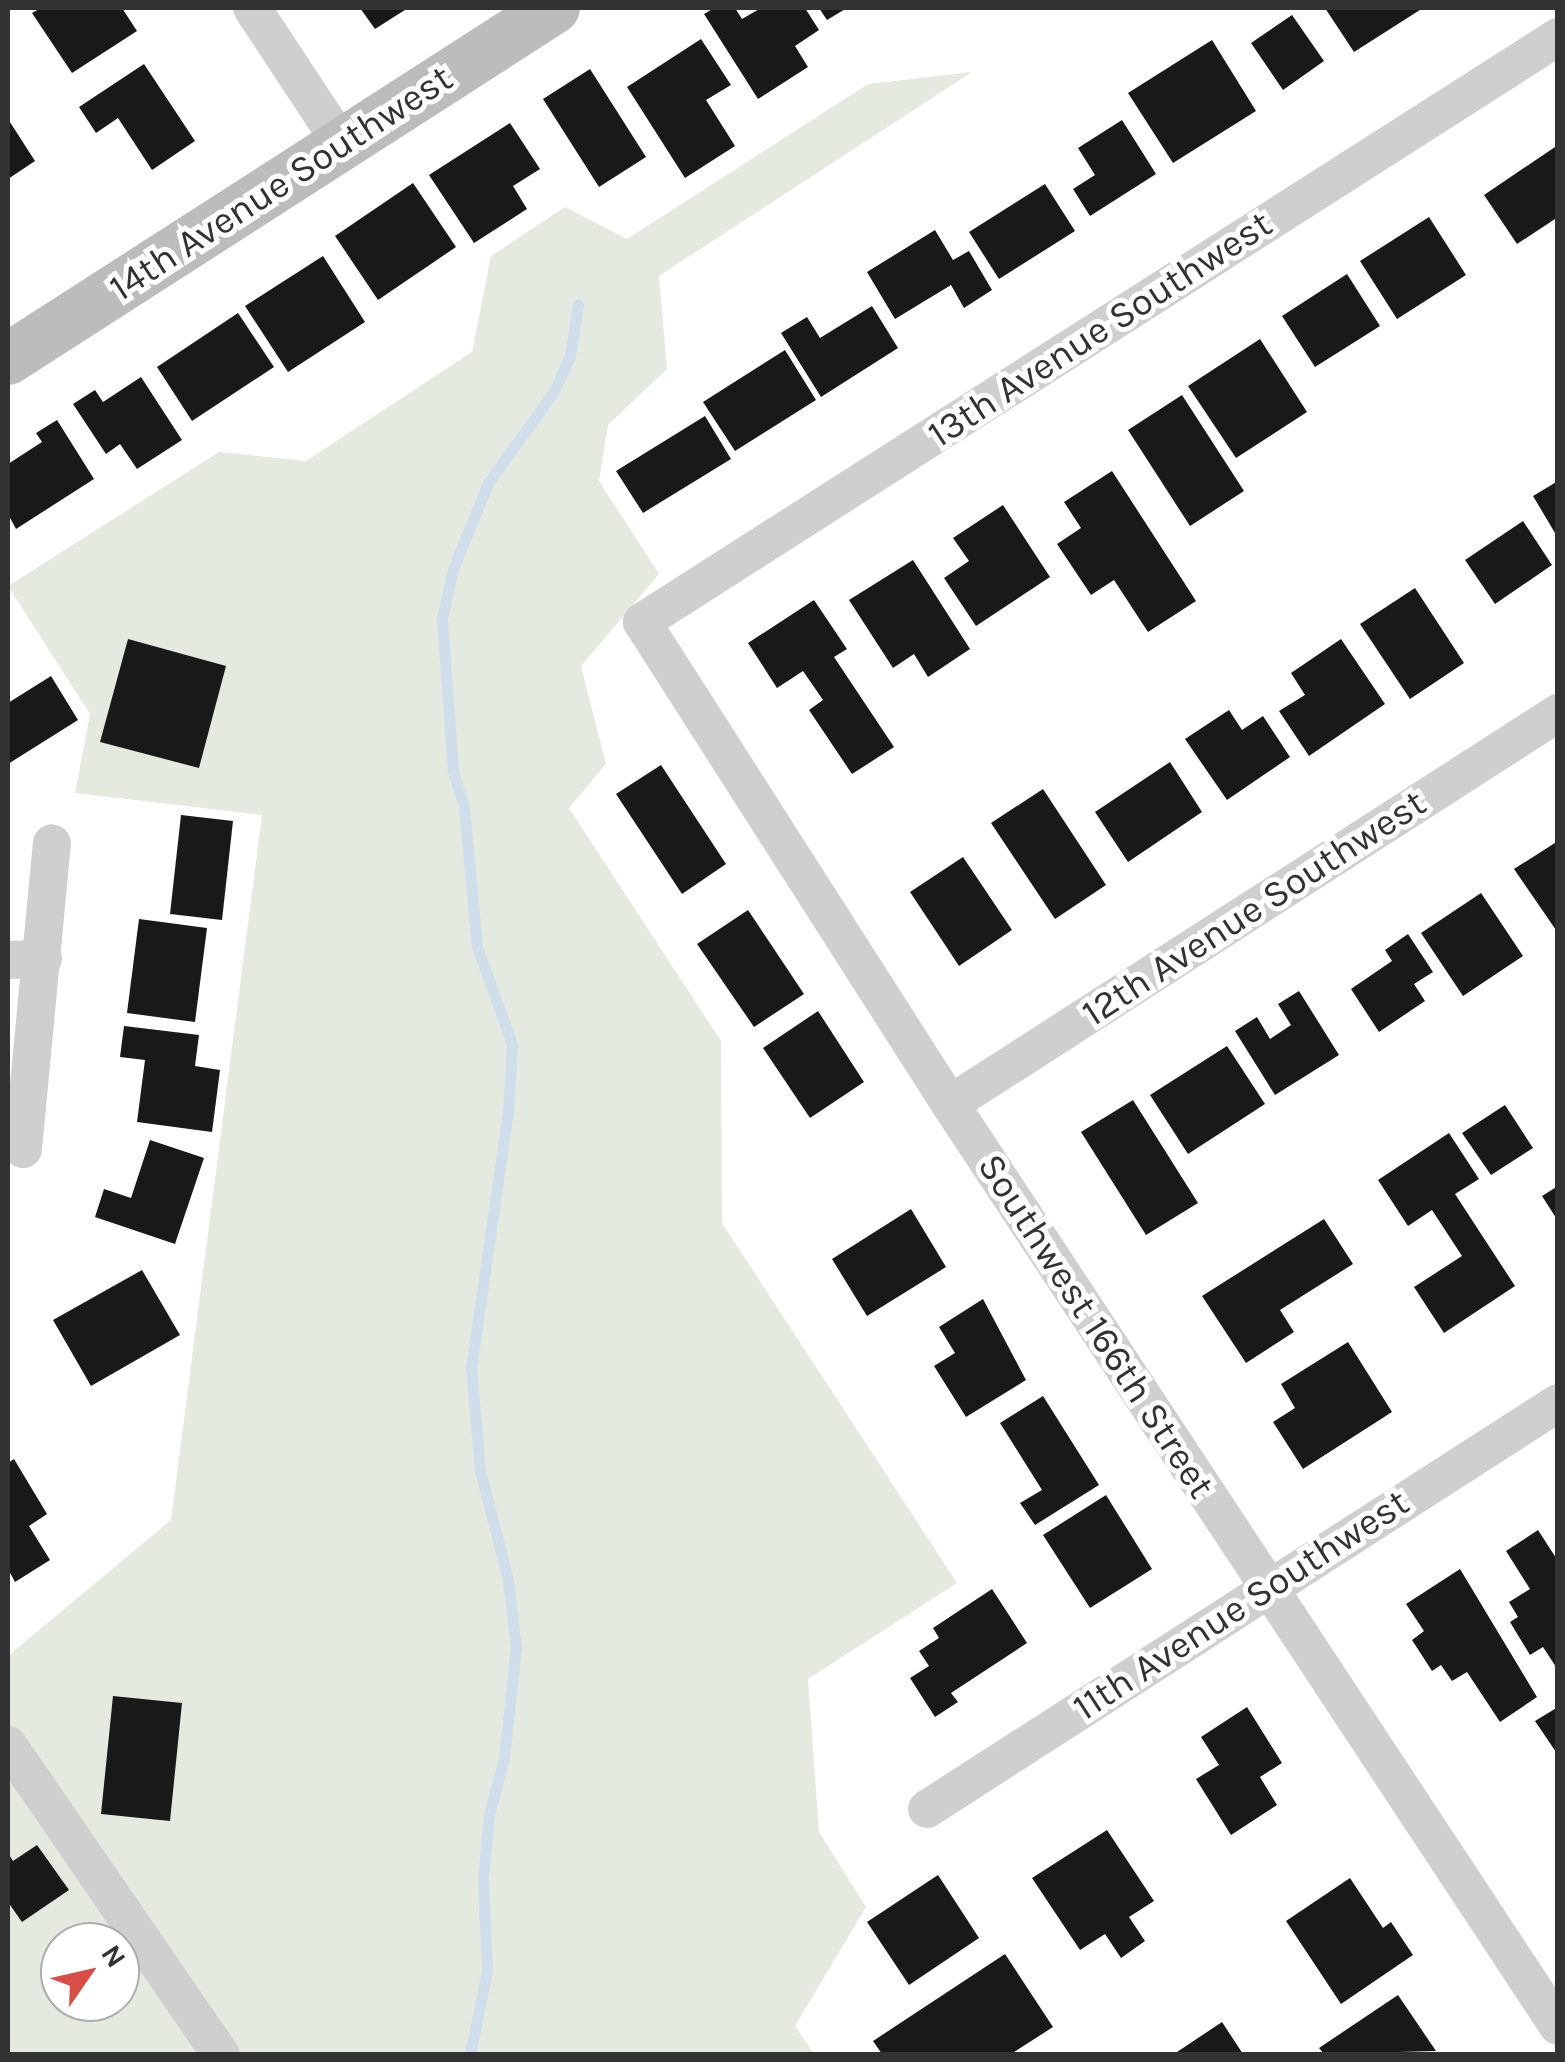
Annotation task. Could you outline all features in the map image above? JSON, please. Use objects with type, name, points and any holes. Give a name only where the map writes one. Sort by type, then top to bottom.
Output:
[{"type":"street","points":[[252,8],[341,144]]},
{"type":"street","name":"14th Avenue Southwest","points":[[8,359],[554,8]]},
{"type":"street","name":"13th Avenue Southwest","points":[[642,622],[1558,37]]},
{"type":"street","name":"Southwest 166th Street","points":[[642,622],[950,1104],[1558,2026]]},
{"type":"street","name":"12th Avenue Southwest","points":[[950,1104],[1558,713]]},
{"type":"street","points":[[23,1149],[25,960],[52,843]]},
{"type":"street","name":"11th Avenue Southwest","points":[[927,1809],[1266,1586],[1558,1403]]},
{"type":"street","points":[[8,1745],[220,2054]]},
{"type":"shaded area","points":[[972,72],[659,276],[667,369],[608,425],[599,481],[659,574],[581,666],[606,764],[569,808],[721,1041],[722,1223],[957,1583],[808,1679],[819,1832],[866,1907],[795,2026],[814,2054],[8,2054],[8,1656],[171,1520],[262,815],[75,793],[90,714],[8,586],[219,452],[306,461],[472,352],[491,256],[565,207],[627,239],[868,84]]},
{"type":"building","points":[[41,8],[122,8],[137,31],[72,73],[32,13]]},
{"type":"building","points":[[360,8],[408,8],[375,29]]},
{"type":"building","points":[[714,8],[735,8],[742,19],[761,8],[805,8],[819,30],[795,46],[808,67],[758,99],[704,14]]},
{"type":"building","points":[[819,8],[847,8],[827,20]]},
{"type":"building","points":[[1325,8],[1423,8],[1354,52]]},
{"type":"building","points":[[1292,15],[1324,61],[1283,90],[1251,43]]},
{"type":"building","points":[[701,39],[731,85],[706,100],[735,146],[685,178],[627,87]]},
{"type":"building","points":[[1212,40],[1256,111],[1173,163],[1128,93]]},
{"type":"building","points":[[144,64],[195,141],[152,170],[118,118],[96,133],[79,107]]},
{"type":"building","points":[[590,69],[646,157],[599,187],[543,99]]},
{"type":"building","points":[[8,119],[35,161],[8,179]]},
{"type":"building","points":[[1122,120],[1156,174],[1090,216],[1073,189],[1095,175],[1078,148]]},
{"type":"building","points":[[510,123],[540,169],[513,186],[527,209],[474,243],[429,175]]},
{"type":"building","points":[[1558,145],[1558,217],[1517,244],[1484,195]]},
{"type":"building","points":[[413,183],[456,247],[378,300],[335,236]]},
{"type":"building","points":[[1045,184],[1075,231],[999,279],[969,232]]},
{"type":"building","points":[[1429,217],[1466,275],[1397,319],[1360,261]]},
{"type":"building","points":[[935,230],[953,260],[969,251],[992,290],[964,308],[951,285],[895,319],[867,272]]},
{"type":"building","points":[[323,256],[365,322],[288,372],[245,306]]},
{"type":"building","points":[[1347,274],[1380,326],[1315,367],[1282,316]]},
{"type":"building","points":[[872,306],[898,348],[821,397],[781,333],[807,317],[820,338]]},
{"type":"building","points":[[238,313],[274,367],[192,421],[157,367]]},
{"type":"building","points":[[1260,339],[1307,412],[1236,458],[1188,386]]},
{"type":"building","points":[[785,350],[816,400],[735,451],[703,402]]},
{"type":"building","points":[[141,377],[182,440],[137,469],[120,444],[106,454],[73,404],[95,390],[103,402]]},
{"type":"building","points":[[1182,395],[1244,491],[1190,526],[1128,430]]},
{"type":"building","points":[[705,416],[731,459],[643,513],[616,471]]},
{"type":"building","points":[[57,420],[94,479],[16,529],[8,514],[8,464],[42,442],[36,433]]},
{"type":"building","points":[[1112,471],[1196,601],[1148,632],[1114,580],[1091,595],[1057,544],[1081,528],[1064,502]]},
{"type":"building","points":[[1558,481],[1558,538],[1533,496]]},
{"type":"building","points":[[1003,505],[1050,577],[976,626],[944,578],[969,561],[953,538]]},
{"type":"building","points":[[1523,521],[1552,565],[1495,604],[1465,560]]},
{"type":"building","points":[[913,560],[970,649],[928,677],[914,654],[893,668],[849,600]]},
{"type":"building","points":[[1415,588],[1464,663],[1410,699],[1360,624]]},
{"type":"building","points":[[814,600],[847,649],[834,657],[894,747],[852,774],[809,710],[823,700],[803,671],[777,688],[748,643]]},
{"type":"building","points":[[128,639],[226,666],[199,768],[100,742]]},
{"type":"building","points":[[1341,639],[1385,704],[1309,756],[1279,711],[1305,695],[1291,673]]},
{"type":"building","points":[[51,676],[78,720],[8,764],[8,703]]},
{"type":"building","points":[[1229,710],[1242,730],[1263,716],[1290,757],[1227,800],[1185,739]]},
{"type":"building","points":[[1170,762],[1202,812],[1128,862],[1095,812]]},
{"type":"building","points":[[661,765],[726,864],[682,894],[616,794]]},
{"type":"building","points":[[1043,789],[1106,885],[1055,919],[991,823]]},
{"type":"building","points":[[181,815],[233,821],[222,920],[170,914]]},
{"type":"building","points":[[1558,841],[1558,933],[1514,869]]},
{"type":"building","points":[[963,857],[1012,930],[959,966],[910,892]]},
{"type":"building","points":[[1481,893],[1523,956],[1463,996],[1421,933]]},
{"type":"building","points":[[748,910],[804,994],[754,1027],[697,944]]},
{"type":"building","points":[[139,919],[207,928],[195,1022],[127,1013]]},
{"type":"building","points":[[1408,934],[1433,972],[1414,984],[1425,1001],[1379,1032],[1351,989],[1392,961],[1385,950]]},
{"type":"building","points":[[1299,991],[1339,1055],[1275,1095],[1235,1031],[1257,1017],[1270,1039],[1291,1025],[1278,1004]]},
{"type":"building","points":[[818,1011],[864,1082],[810,1118],[763,1048]]},
{"type":"building","points":[[124,1026],[199,1035],[195,1066],[220,1070],[212,1132],[137,1122],[145,1060],[120,1057]]},
{"type":"building","points":[[1227,1046],[1265,1104],[1188,1154],[1150,1095]]},
{"type":"building","points":[[1133,1100],[1198,1203],[1146,1235],[1081,1132]]},
{"type":"building","points":[[1505,1105],[1533,1148],[1491,1175],[1462,1133]]},
{"type":"building","points":[[1449,1133],[1479,1179],[1455,1194],[1515,1286],[1444,1333],[1414,1287],[1462,1256],[1432,1210],[1408,1226],[1378,1180]]},
{"type":"building","points":[[150,1140],[204,1158],[175,1244],[95,1217],[104,1189],[131,1198]]},
{"type":"building","points":[[1558,1186],[1558,1221],[1542,1196]]},
{"type":"building","points":[[911,1209],[946,1267],[867,1316],[832,1259]]},
{"type":"building","points":[[1324,1219],[1353,1264],[1280,1310],[1294,1332],[1246,1363],[1202,1296]]},
{"type":"building","points":[[142,1270],[180,1335],[91,1386],[53,1320]]},
{"type":"building","points":[[983,1299],[1026,1380],[966,1417],[934,1366],[955,1353],[939,1327]]},
{"type":"building","points":[[1348,1342],[1392,1412],[1303,1469],[1273,1422],[1295,1408],[1281,1384]]},
{"type":"building","points":[[1043,1396],[1099,1485],[1035,1525],[1020,1503],[1042,1490],[1000,1423]]},
{"type":"building","points":[[14,1459],[47,1514],[29,1526],[50,1560],[15,1582],[8,1569],[8,1463]]},
{"type":"building","points":[[1106,1495],[1152,1569],[1090,1608],[1043,1535]]},
{"type":"building","points":[[1538,1530],[1558,1561],[1558,1670],[1543,1647],[1530,1655],[1510,1622],[1518,1617],[1509,1602],[1530,1589],[1506,1551]]},
{"type":"building","points":[[1460,1569],[1537,1697],[1500,1722],[1467,1672],[1452,1681],[1441,1665],[1432,1671],[1412,1640],[1424,1631],[1406,1604]]},
{"type":"building","points":[[992,1589],[1027,1643],[951,1693],[958,1702],[935,1717],[910,1678],[929,1666],[919,1651],[939,1638],[933,1628]]},
{"type":"building","points":[[113,1696],[182,1703],[170,1821],[101,1814]]},
{"type":"building","points":[[1247,1707],[1282,1763],[1260,1777],[1277,1805],[1231,1835],[1196,1779],[1219,1765],[1201,1737]]},
{"type":"building","points":[[1558,1707],[1558,1755],[1535,1721]]},
{"type":"building","points":[[1107,1830],[1154,1901],[1129,1917],[1145,1941],[1121,1958],[1105,1934],[1080,1950],[1032,1878]]},
{"type":"building","points":[[37,1845],[69,1890],[22,1922],[8,1902],[8,1853],[13,1861]]},
{"type":"building","points":[[938,1875],[979,1938],[909,1985],[867,1922]]},
{"type":"building","points":[[1350,1878],[1383,1928],[1391,1922],[1413,1955],[1341,2004],[1286,1921]]},
{"type":"building","points":[[1005,1954],[1053,2027],[1011,2054],[882,2054],[873,2041]]},
{"type":"building","points":[[1398,1995],[1436,2051],[1324,2054],[1319,2048]]},
{"type":"building","points":[[1222,2022],[1243,2054],[1174,2054]]},
{"type":"waterway","points":[[470,2054],[487,1971],[483,1878],[489,1815],[504,1758],[516,1648],[508,1580],[480,1470],[471,1368],[508,1112],[512,1044],[477,947],[464,807],[453,770],[442,619],[453,569],[488,483],[553,393],[570,356],[578,305]]}]
